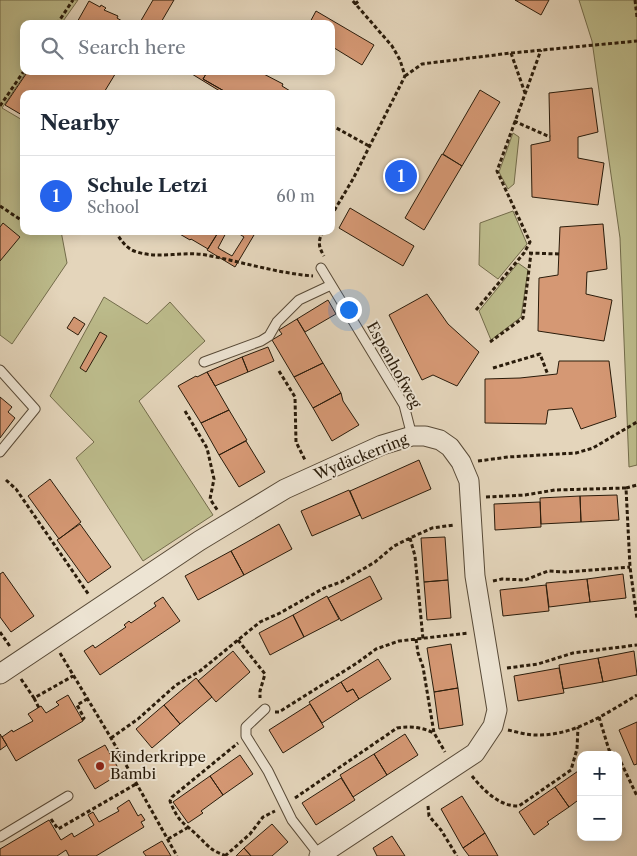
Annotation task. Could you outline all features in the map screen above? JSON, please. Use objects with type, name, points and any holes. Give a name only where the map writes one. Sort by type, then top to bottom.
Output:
[{"type":"street","name":"Wydäckerring","points":[[8,673],[199,541],[285,489],[382,445],[412,436],[425,436],[440,440],[450,447],[461,462],[469,480],[475,576],[497,710],[493,726],[475,753],[319,856]]},
{"type":"lane","name":"Espenhofweg","points":[[323,272],[404,405],[412,436]]},
{"type":"lane","points":[[204,362],[261,341],[269,336],[277,322],[299,300],[331,285]]},
{"type":"lane","points":[[0,370],[35,409],[0,452]]},
{"type":"lane","points":[[265,709],[246,727],[246,736],[268,771],[292,820],[319,856]]},
{"type":"lane","points":[[0,837],[68,796]]},
{"type":"path","points":[[60,20],[73,0]]},
{"type":"path","points":[[352,0],[392,46],[400,60],[405,76]]},
{"type":"path","points":[[356,4],[360,0]]},
{"type":"path","points":[[635,0],[637,17]]},
{"type":"path","points":[[335,209],[370,146],[405,76],[422,64],[637,41]]},
{"type":"path","points":[[476,310],[524,253],[530,242],[497,171],[541,50]]},
{"type":"path","points":[[511,53],[525,93]]},
{"type":"path","points":[[0,106],[21,75]]},
{"type":"path","points":[[514,121],[550,137]]},
{"type":"path","points":[[335,127],[370,146]]},
{"type":"path","points":[[0,206],[20,219]]},
{"type":"path","points":[[118,235],[130,249],[138,252],[204,255],[311,276],[323,272],[326,260],[320,249],[318,240],[320,235]]},
{"type":"path","points":[[524,253],[560,254]]},
{"type":"path","points":[[490,342],[523,318],[530,253]]},
{"type":"path","points":[[493,368],[540,354],[548,375]]},
{"type":"path","points":[[279,371],[296,397],[296,442],[307,463]]},
{"type":"path","points":[[185,411],[207,448],[214,479],[210,499],[218,512]]},
{"type":"path","points":[[473,461],[576,453],[593,448],[637,422]]},
{"type":"path","points":[[6,480],[16,489],[91,598]]},
{"type":"path","points":[[483,497],[525,495],[555,490],[626,488],[637,485]]},
{"type":"path","points":[[626,488],[630,567],[637,619]]},
{"type":"path","points":[[111,738],[138,719],[176,686],[200,670],[260,622],[324,588],[341,582],[375,562],[394,546],[410,538],[432,528],[460,524]]},
{"type":"path","points":[[410,538],[415,556],[423,639]]},
{"type":"path","points":[[484,584],[502,579],[525,580],[548,571],[566,572],[630,567]]},
{"type":"path","points":[[0,632],[11,648]]},
{"type":"path","points":[[279,712],[376,649],[399,641],[469,633]]},
{"type":"path","points":[[416,639],[423,667],[434,733],[448,757]]},
{"type":"path","points":[[238,640],[265,674],[260,691]]},
{"type":"path","points":[[499,669],[538,664],[573,653],[637,645]]},
{"type":"path","points":[[57,647],[111,738],[177,856]]},
{"type":"path","points":[[8,673],[34,698],[39,708]]},
{"type":"path","points":[[34,698],[73,676]]},
{"type":"path","points":[[505,729],[534,736],[567,732],[599,717],[637,695]]},
{"type":"path","points":[[82,720],[84,718],[77,705],[87,699]]},
{"type":"path","points":[[599,717],[611,751]]},
{"type":"path","points":[[246,736],[172,797],[170,801],[180,821],[187,828],[199,837],[209,849],[225,856],[250,834],[263,818],[284,806],[396,728],[411,726],[424,728],[434,733]]},
{"type":"path","points":[[470,772],[479,785],[499,801],[511,806],[519,806],[571,770],[577,749],[578,727]]},
{"type":"path","points":[[622,764],[637,796]]},
{"type":"path","points":[[45,810],[58,829],[136,784]]},
{"type":"path","points":[[430,801],[427,807],[429,816],[442,830],[457,856]]},
{"type":"path","points":[[168,839],[187,828]]},
{"type":"shaded area","points":[[0,0],[78,0],[64,20],[20,20],[20,75],[24,75],[2,108],[20,119],[20,235],[62,235],[67,263],[12,344],[0,335]]},
{"type":"shaded area","points":[[579,0],[637,0],[637,465],[629,467],[620,238],[592,41]]},
{"type":"shaded area","points":[[513,133],[519,137],[514,184],[508,189],[499,172]]},
{"type":"shaded area","points":[[513,211],[527,244],[498,279],[479,265],[480,223]]},
{"type":"shaded area","points":[[518,263],[528,270],[521,317],[491,340],[479,311]]},
{"type":"shaded area","points":[[104,297],[147,324],[170,302],[205,341],[139,401],[213,515],[143,561],[76,458],[94,442],[50,396]]},
{"type":"building","points":[[153,0],[174,0],[162,20],[141,20]]},
{"type":"building","points":[[515,0],[549,0],[541,15]]},
{"type":"building","points":[[89,1],[106,8],[104,10],[118,16],[117,18],[120,20],[78,20]]},
{"type":"building","points":[[316,11],[331,20],[311,20]]},
{"type":"building","points":[[335,22],[374,45],[362,65],[335,48]]},
{"type":"building","points":[[25,75],[115,75],[105,90],[20,90],[20,114],[5,105]]},
{"type":"building","points":[[194,75],[205,75],[203,79],[222,90],[218,90]]},
{"type":"building","points":[[205,75],[266,75],[283,84],[282,86],[288,90],[222,90],[203,79]]},
{"type":"building","points":[[592,88],[598,132],[578,137],[578,158],[604,163],[598,205],[532,197],[531,145],[550,141],[549,93]]},
{"type":"building","points":[[480,90],[500,102],[462,166],[443,154]]},
{"type":"building","points":[[442,154],[462,166],[424,230],[405,218]]},
{"type":"building","points":[[350,208],[414,246],[403,266],[339,228]]},
{"type":"building","points":[[3,223],[20,237],[0,261],[0,227]]},
{"type":"building","points":[[603,224],[607,269],[587,272],[586,294],[612,300],[604,341],[538,331],[539,278],[558,275],[560,227]]},
{"type":"building","points":[[181,235],[217,235],[208,249]]},
{"type":"building","points":[[216,235],[225,235],[218,248],[232,256],[244,237],[241,235],[254,235],[235,267],[207,250]]},
{"type":"building","points":[[427,294],[448,324],[479,352],[457,386],[433,375],[422,380],[389,315]]},
{"type":"building","points":[[328,300],[336,314],[305,332],[297,319]]},
{"type":"building","points":[[74,317],[85,324],[78,335],[67,328]]},
{"type":"building","points":[[297,319],[323,363],[294,377],[272,340],[282,334],[279,330]]},
{"type":"building","points":[[100,332],[107,336],[86,372],[80,368]]},
{"type":"building","points":[[268,347],[274,361],[248,372],[242,357]]},
{"type":"building","points":[[242,357],[248,372],[215,386],[207,372]]},
{"type":"building","points":[[559,361],[609,361],[616,417],[581,429],[572,408],[548,410],[546,424],[485,423],[485,379],[557,374]]},
{"type":"building","points":[[323,363],[341,393],[313,408],[294,377]]},
{"type":"building","points":[[207,372],[229,410],[201,423],[178,386]]},
{"type":"building","points":[[341,393],[343,401],[359,425],[332,441],[313,408]]},
{"type":"building","points":[[0,397],[12,407],[8,412],[15,418],[0,438]]},
{"type":"building","points":[[229,410],[247,440],[219,455],[201,423]]},
{"type":"building","points":[[246,441],[265,472],[239,487],[219,455]]},
{"type":"building","points":[[419,460],[431,489],[362,519],[350,491]]},
{"type":"building","points":[[50,479],[81,522],[59,539],[28,496]]},
{"type":"building","points":[[349,490],[360,515],[312,536],[301,511]]},
{"type":"building","points":[[617,495],[619,520],[581,522],[580,496]]},
{"type":"building","points":[[580,496],[581,522],[541,524],[540,498]]},
{"type":"building","points":[[540,502],[541,527],[495,530],[494,504]]},
{"type":"building","points":[[80,524],[111,567],[88,583],[57,540]]},
{"type":"building","points":[[279,524],[292,549],[244,575],[231,551]]},
{"type":"building","points":[[445,537],[448,580],[424,582],[421,538]]},
{"type":"building","points":[[231,551],[244,575],[198,600],[185,576]]},
{"type":"building","points":[[3,572],[34,616],[11,632],[0,617],[0,574]]},
{"type":"building","points":[[623,574],[626,598],[590,602],[587,579]]},
{"type":"building","points":[[370,576],[382,599],[341,621],[328,598]]},
{"type":"building","points":[[587,579],[590,602],[549,607],[546,583]]},
{"type":"building","points":[[448,580],[451,618],[427,620],[424,582]]},
{"type":"building","points":[[546,585],[549,611],[503,616],[500,590]]},
{"type":"building","points":[[327,596],[339,619],[304,637],[293,615]]},
{"type":"building","points":[[163,597],[180,621],[100,675],[84,651],[93,645],[95,648],[126,627],[124,625],[129,621],[131,623],[156,606],[154,603]]},
{"type":"building","points":[[293,615],[304,637],[270,655],[259,633]]},
{"type":"building","points":[[451,644],[458,688],[434,692],[427,648]]},
{"type":"building","points":[[233,651],[250,672],[216,702],[198,681]]},
{"type":"building","points":[[634,651],[637,675],[603,682],[598,658]]},
{"type":"building","points":[[598,658],[603,682],[563,689],[559,665]]},
{"type":"building","points":[[378,659],[391,679],[359,699],[353,689],[347,692],[341,682]]},
{"type":"building","points":[[559,668],[564,693],[518,701],[514,676]]},
{"type":"building","points":[[196,678],[212,697],[180,724],[164,705]]},
{"type":"building","points":[[341,682],[347,692],[353,689],[359,699],[322,723],[309,702]]},
{"type":"building","points":[[458,688],[463,725],[439,729],[434,692]]},
{"type":"building","points":[[68,695],[83,721],[16,761],[2,737],[12,730],[13,732],[33,721],[28,714],[41,706],[46,713],[59,705],[56,702]]},
{"type":"building","points":[[310,704],[324,727],[283,753],[269,730]]},
{"type":"building","points":[[164,705],[180,724],[152,748],[136,729]]},
{"type":"building","points":[[637,722],[637,764],[634,765],[619,730]]},
{"type":"building","points":[[0,734],[7,745],[0,750]]},
{"type":"building","points":[[405,734],[418,755],[387,775],[374,754]]},
{"type":"building","name":"Kinderkrippe Bambi","points":[[105,745],[121,773],[95,789],[78,760]]},
{"type":"building","points":[[374,754],[387,775],[353,797],[340,775]]},
{"type":"building","points":[[240,755],[253,774],[223,795],[210,776]]},
{"type":"building","points":[[577,772],[577,801],[569,807],[555,787]]},
{"type":"building","points":[[210,776],[223,795],[201,811],[203,813],[188,823],[173,802]]},
{"type":"building","points":[[341,778],[355,800],[316,825],[302,803]]},
{"type":"building","points":[[555,787],[569,807],[547,822],[549,824],[534,835],[519,812]]},
{"type":"building","points":[[462,796],[485,833],[463,848],[441,809]]},
{"type":"building","points":[[129,800],[138,816],[141,814],[145,820],[141,822],[144,827],[96,856],[69,856],[66,850],[57,856],[0,856],[0,849],[49,820],[61,840],[72,833],[74,837],[94,825],[88,815],[93,812],[99,822],[119,811],[117,808]]},
{"type":"building","points":[[272,824],[288,842],[272,856],[251,856],[244,848]]},
{"type":"building","points":[[485,833],[498,856],[469,856],[463,848]]},
{"type":"building","points":[[392,836],[405,856],[377,856],[373,848]]},
{"type":"building","points":[[162,841],[171,856],[146,856],[143,852]]},
{"type":"building","points":[[244,848],[251,856],[236,856]]},
{"type":"place","name":"Schule Letzi","points":[[401,176]]},
{"type":"place","name":"Kinderkrippe Bambi","points":[[100,766]]}]
